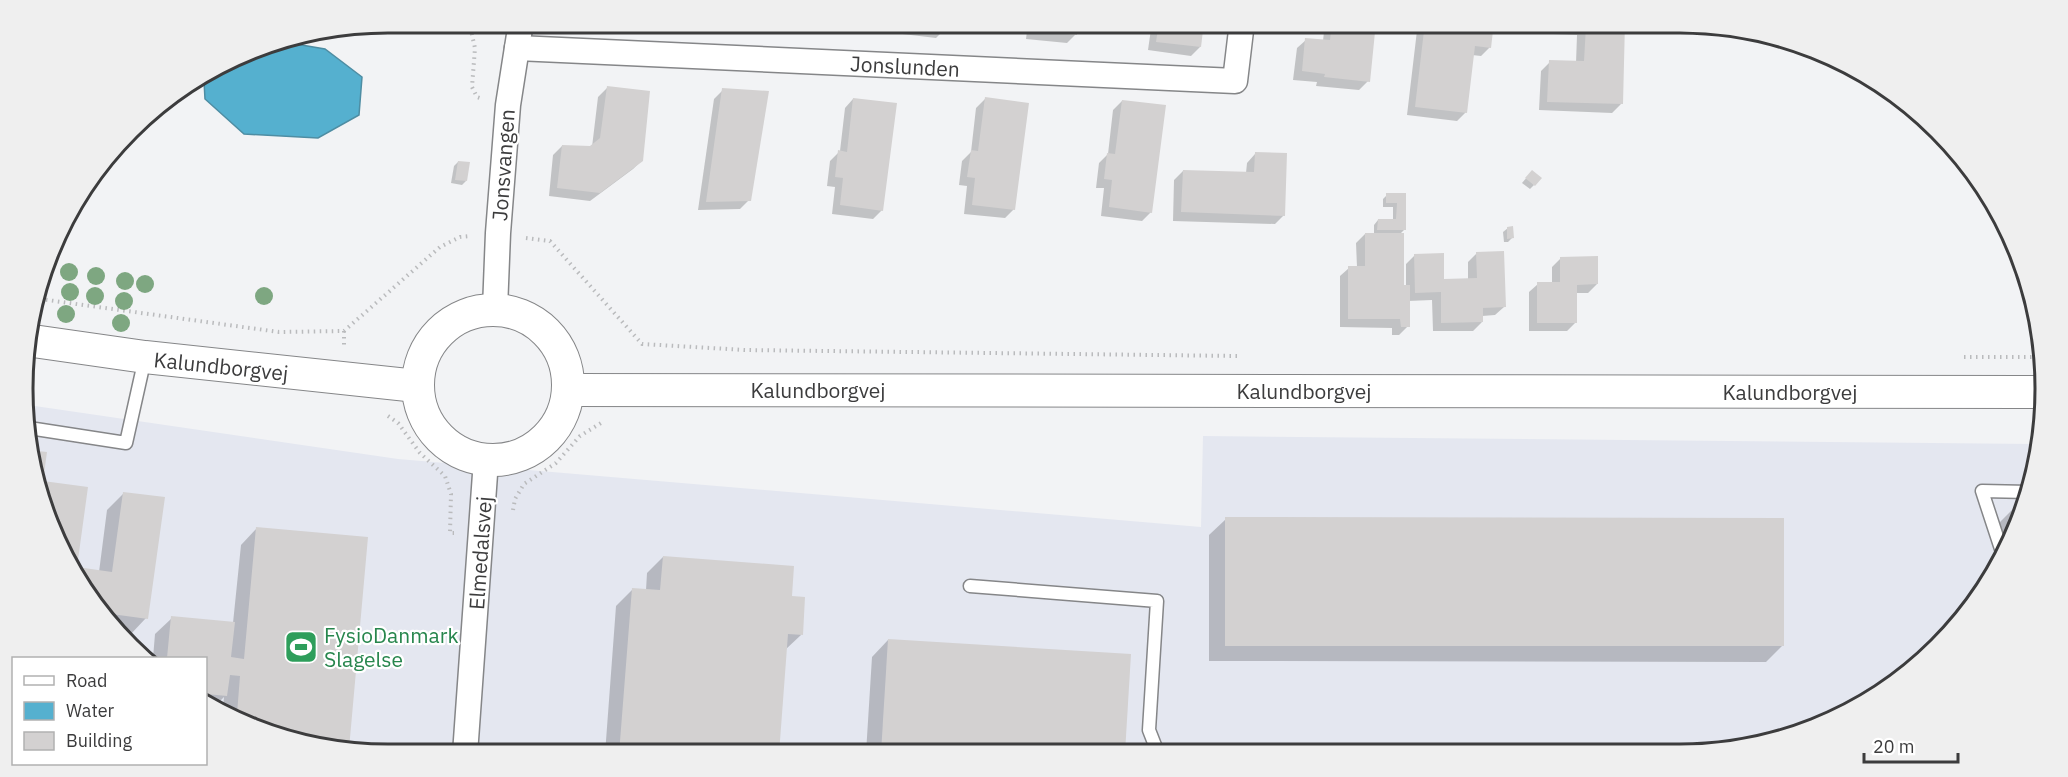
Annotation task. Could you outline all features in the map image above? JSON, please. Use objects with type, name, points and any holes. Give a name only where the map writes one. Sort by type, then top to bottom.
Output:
[{"type":"street","name":"Jonsvangen","points":[[495,309],[507,105],[519,33]]},
{"type":"street","name":"Jonslunden","points":[[517,48],[1235,81],[1241,33]]},
{"type":"street","points":[[495,309],[519,314],[540,326],[556,344],[566,366],[568,390],[563,413],[550,434],[541,442],[532,449],[510,459],[486,460],[465,455],[446,444],[431,428],[421,408],[417,386],[421,362],[432,340],[449,323],[471,313],[495,309]]},
{"type":"street","name":"Kalundborgvej","points":[[36,341],[145,357],[417,386]]},
{"type":"street","name":"Kalundborgvej","points":[[568,390],[2035,392]]},
{"type":"street","name":"Elmedalsvej","points":[[466,744],[486,460]]},
{"type":"lane","points":[[35,429],[126,443],[145,357]]},
{"type":"lane","points":[[1999,543],[1982,491],[2020,492]]},
{"type":"lane","points":[[970,586],[1157,601],[1149,730],[1154,744]]},
{"type":"path","points":[[472,33],[475,48],[472,87],[477,97],[507,105]]},
{"type":"path","points":[[44,300],[279,332],[344,331],[440,247],[460,237],[498,233],[550,242],[642,344],[745,350],[1244,356]]},
{"type":"shaded area","points":[[34,406],[398,459],[1201,527],[1203,436],[2030,444],[2023,481],[1998,546],[1962,605],[1931,640],[1896,671],[1837,707],[1794,725],[1749,737],[1680,744],[388,744],[319,737],[252,717],[207,694],[207,657],[155,657],[137,640],[106,605],[93,586],[60,525],[45,481],[36,435]]},
{"type":"water","points":[[298,44],[325,49],[362,77],[359,115],[318,138],[244,134],[205,99],[204,85],[211,81],[252,60]]},
{"type":"building","points":[[1157,33],[1203,33],[1201,47],[1156,42]]},
{"type":"building","points":[[1331,33],[1375,33],[1370,82],[1324,77],[1325,74],[1302,71],[1305,38],[1330,40]]},
{"type":"building","points":[[1424,33],[1493,33],[1491,48],[1475,46],[1467,113],[1415,107]]},
{"type":"building","points":[[1586,33],[1625,33],[1623,104],[1547,102],[1549,60],[1584,61]]},
{"type":"building","points":[[607,86],[650,91],[643,161],[600,193],[557,188],[562,145],[590,146],[600,138]]},
{"type":"building","points":[[722,88],[769,91],[751,201],[706,202]]},
{"type":"building","points":[[985,97],[1029,103],[1015,210],[972,205],[975,178],[967,177],[971,150],[978,151]]},
{"type":"building","points":[[853,98],[897,103],[883,211],[840,205],[843,178],[835,177],[838,150],[847,152]]},
{"type":"building","points":[[1122,100],[1166,105],[1152,213],[1109,207],[1112,180],[1104,179],[1107,153],[1115,154]]},
{"type":"building","points":[[1255,152],[1287,153],[1285,216],[1181,212],[1183,170],[1254,172]]},
{"type":"building","points":[[458,161],[470,162],[467,181],[455,180]]},
{"type":"building","points":[[1532,170],[1542,178],[1535,186],[1525,178]]},
{"type":"building","points":[[1386,193],[1406,193],[1406,230],[1377,230],[1378,219],[1396,219],[1397,203],[1386,203]]},
{"type":"building","points":[[1513,226],[1514,238],[1507,239],[1507,227]]},
{"type":"building","points":[[1365,233],[1404,233],[1404,285],[1410,285],[1410,327],[1401,327],[1400,319],[1348,319],[1348,266],[1365,266]]},
{"type":"building","points":[[1504,251],[1506,307],[1483,308],[1483,322],[1441,323],[1441,292],[1415,293],[1414,254],[1444,253],[1444,279],[1477,278],[1476,252]]},
{"type":"building","points":[[1598,256],[1598,284],[1577,285],[1577,323],[1537,323],[1537,282],[1560,282],[1560,257]]},
{"type":"building","points":[[39,451],[47,452],[44,475]]},
{"type":"building","points":[[45,481],[88,487],[78,560],[60,525]]},
{"type":"building","points":[[123,492],[165,497],[148,619],[114,614],[82,568],[112,572]]},
{"type":"building","points":[[1225,517],[1784,518],[1784,646],[1225,646]]},
{"type":"building","points":[[256,527],[368,537],[350,742],[296,732],[237,710],[240,676],[230,675],[227,696],[207,694],[207,657],[167,657],[171,616],[235,622],[231,657],[244,659]]},
{"type":"building","points":[[663,556],[794,566],[792,596],[805,597],[803,635],[788,634],[780,744],[620,744],[632,588],[660,590]]},
{"type":"building","points":[[888,639],[1131,654],[1126,744],[882,744]]},
{"type":"place","name":"FysioDanmark Slagelse","points":[[301,647]]}]
